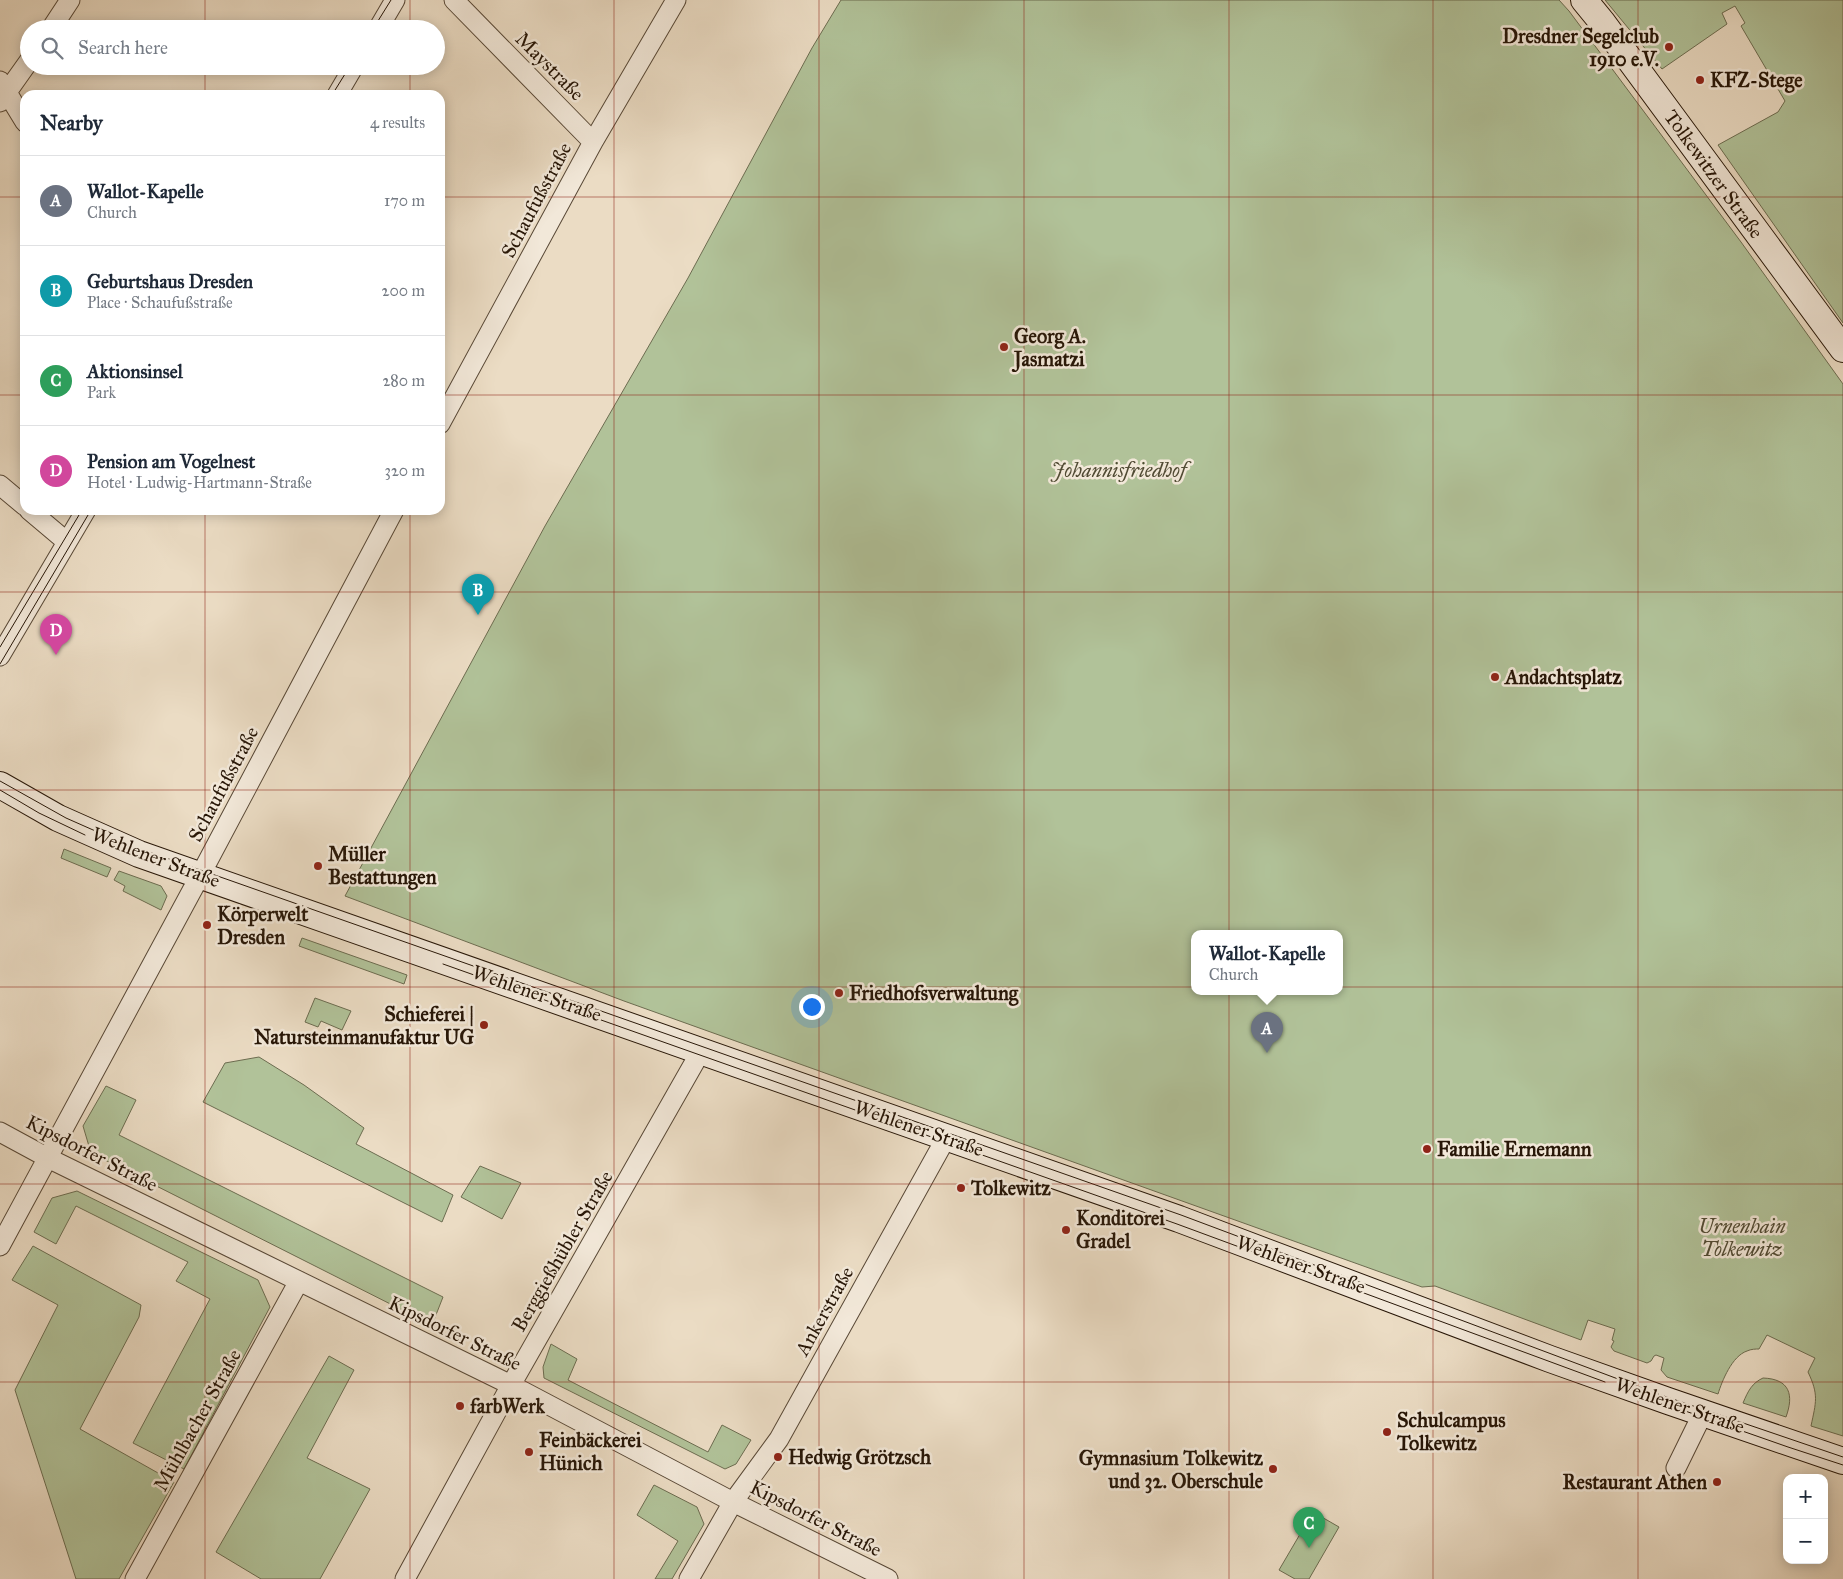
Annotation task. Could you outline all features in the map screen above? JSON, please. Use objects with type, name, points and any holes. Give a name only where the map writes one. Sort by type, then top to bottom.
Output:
[{"type":"main road","name":"Tolkewitzer Straße","points":[[1584,0],[1843,349]]},
{"type":"main road","name":"Wehlener Straße","points":[[0,786],[80,828],[132,851],[1260,1249],[1550,1358],[1843,1461]]},
{"type":"street","points":[[56,20],[70,0]]},
{"type":"street","points":[[384,20],[396,0]]},
{"type":"street","name":"Maystraße","points":[[454,0],[593,142]]},
{"type":"street","name":"Schaufußstraße","points":[[445,415],[593,142],[676,0]]},
{"type":"street","points":[[20,71],[2,92],[20,115]]},
{"type":"street","points":[[339,90],[348,75]]},
{"type":"street","points":[[0,485],[20,502]]},
{"type":"street","points":[[35,515],[67,542]]},
{"type":"street","points":[[0,656],[83,515]]},
{"type":"street","name":"Schaufußstraße","points":[[0,1246],[391,515]]},
{"type":"street","name":"Berggießhübler Straße","points":[[405,1579],[511,1385],[701,1051]]},
{"type":"street","name":"Kipsdorfer Straße","points":[[0,1132],[48,1158],[511,1385],[734,1502],[888,1579]]},
{"type":"street","name":"Ankerstraße","points":[[688,1579],[734,1502],[779,1439],[946,1138]]},
{"type":"street","name":"Mühlbacher Straße","points":[[135,1579],[299,1282]]},
{"type":"street","points":[[1676,1468],[1703,1413]]},
{"type":"green space","name":"Johannisfriedhof","points":[[841,0],[1559,0],[1741,242],[1843,384],[1843,1436],[1811,1426],[1815,1393],[1808,1372],[1815,1358],[1767,1335],[1759,1349],[1749,1350],[1732,1363],[1718,1394],[1667,1377],[1661,1370],[1664,1358],[1656,1355],[1647,1363],[1614,1351],[1611,1347],[1614,1341],[1612,1340],[1615,1329],[1588,1320],[1581,1340],[1435,1286],[1422,1287],[624,1001],[345,896],[545,526],[688,278],[812,48]]},
{"type":"green space","points":[[1605,0],[1843,0],[1843,323],[1718,145],[1778,112],[1785,101],[1741,26],[1745,23],[1735,6],[1722,13],[1727,24],[1662,69]]},
{"type":"green space","points":[[64,849],[111,868],[107,877],[61,858]]},
{"type":"green space","points":[[119,871],[161,886],[167,896],[161,910],[123,891],[125,886],[114,880]]},
{"type":"green space","points":[[302,938],[407,975],[404,984],[299,946]]},
{"type":"green space","points":[[315,998],[351,1011],[342,1030],[321,1021],[318,1027],[305,1022]]},
{"type":"green space","points":[[259,1057],[304,1085],[364,1128],[356,1144],[453,1195],[442,1222],[203,1102],[225,1063]]},
{"type":"green space","points":[[106,1086],[136,1100],[119,1135],[443,1297],[432,1325],[91,1153],[83,1126]]},
{"type":"green space","points":[[480,1166],[521,1183],[502,1219],[461,1197]]},
{"type":"green space","points":[[77,1191],[258,1280],[270,1307],[184,1469],[133,1443],[210,1299],[176,1281],[188,1262],[76,1206],[56,1244],[34,1232],[52,1198]]},
{"type":"green space","points":[[33,1246],[141,1305],[139,1317],[80,1429],[174,1482],[119,1579],[76,1579],[15,1390],[58,1305],[12,1280]]},
{"type":"green space","points":[[551,1344],[577,1359],[568,1380],[708,1452],[722,1425],[751,1440],[736,1464],[725,1469],[544,1378],[543,1367]]},
{"type":"green space","points":[[329,1356],[354,1370],[307,1458],[370,1489],[320,1579],[261,1579],[216,1552]]},
{"type":"green space","points":[[1763,1378],[1779,1381],[1788,1390],[1790,1402],[1786,1417],[1743,1403],[1751,1388]]},
{"type":"green space","points":[[654,1485],[697,1507],[704,1524],[672,1579],[655,1579],[678,1541],[637,1515]]},
{"type":"green space","points":[[1313,1512],[1339,1527],[1309,1579],[1295,1579],[1279,1570]]},
{"type":"tram line","points":[[379,20],[391,0]]},
{"type":"tram line","points":[[335,90],[344,75]]},
{"type":"tram line","points":[[0,647],[79,515]]},
{"type":"tram line","points":[[0,664],[88,515]]},
{"type":"tram line","points":[[0,781],[66,818],[118,841],[1181,1215],[1658,1394],[1843,1457]]},
{"type":"tram line","points":[[0,790],[39,813],[85,835]]},
{"type":"tram line","points":[[443,964],[1177,1224],[1605,1382]]},
{"type":"tram line","points":[[1668,1405],[1843,1465]]},
{"type":"place","name":"Dresdner Segelclub 1910 e.V.","points":[[1669,47]]},
{"type":"place","name":"KFZ-Stege","points":[[1700,80]]},
{"type":"place","name":"Georg A. Jasmatzi","points":[[1004,347]]},
{"type":"place","name":"Geburtshaus Dresden","points":[[478,615]]},
{"type":"place","name":"Pension am Vogelnest","points":[[56,655]]},
{"type":"place","name":"Andachtsplatz","points":[[1495,677]]},
{"type":"place","name":"Müller Bestattungen","points":[[318,866]]},
{"type":"place","name":"Körperwelt Dresden","points":[[207,925]]},
{"type":"place","name":"Friedhofsverwaltung","points":[[839,993]]},
{"type":"place","name":"Schieferei | Natursteinmanufaktur UG","points":[[484,1025]]},
{"type":"place","name":"Wallot-Kapelle","points":[[1267,1053]]},
{"type":"place","name":"Familie Ernemann","points":[[1427,1149]]},
{"type":"place","name":"Tolkewitz","points":[[961,1188]]},
{"type":"place","name":"Konditorei Gradel","points":[[1066,1230]]},
{"type":"place","name":"farbWerk","points":[[460,1406]]},
{"type":"place","name":"Schulcampus Tolkewitz","points":[[1387,1432]]},
{"type":"place","name":"Feinbäckerei Hünich","points":[[529,1452]]},
{"type":"place","name":"Hedwig Grötzsch","points":[[778,1457]]},
{"type":"place","name":"Gymnasium Tolkewitz und 32. Oberschule","points":[[1273,1469]]},
{"type":"place","name":"Restaurant Athen","points":[[1717,1482]]},
{"type":"place","name":"Aktionsinsel","points":[[1309,1548]]},
{"type":"park label","name":"Urnenhain Tolkewitz","points":[[1742,1238]]}]
